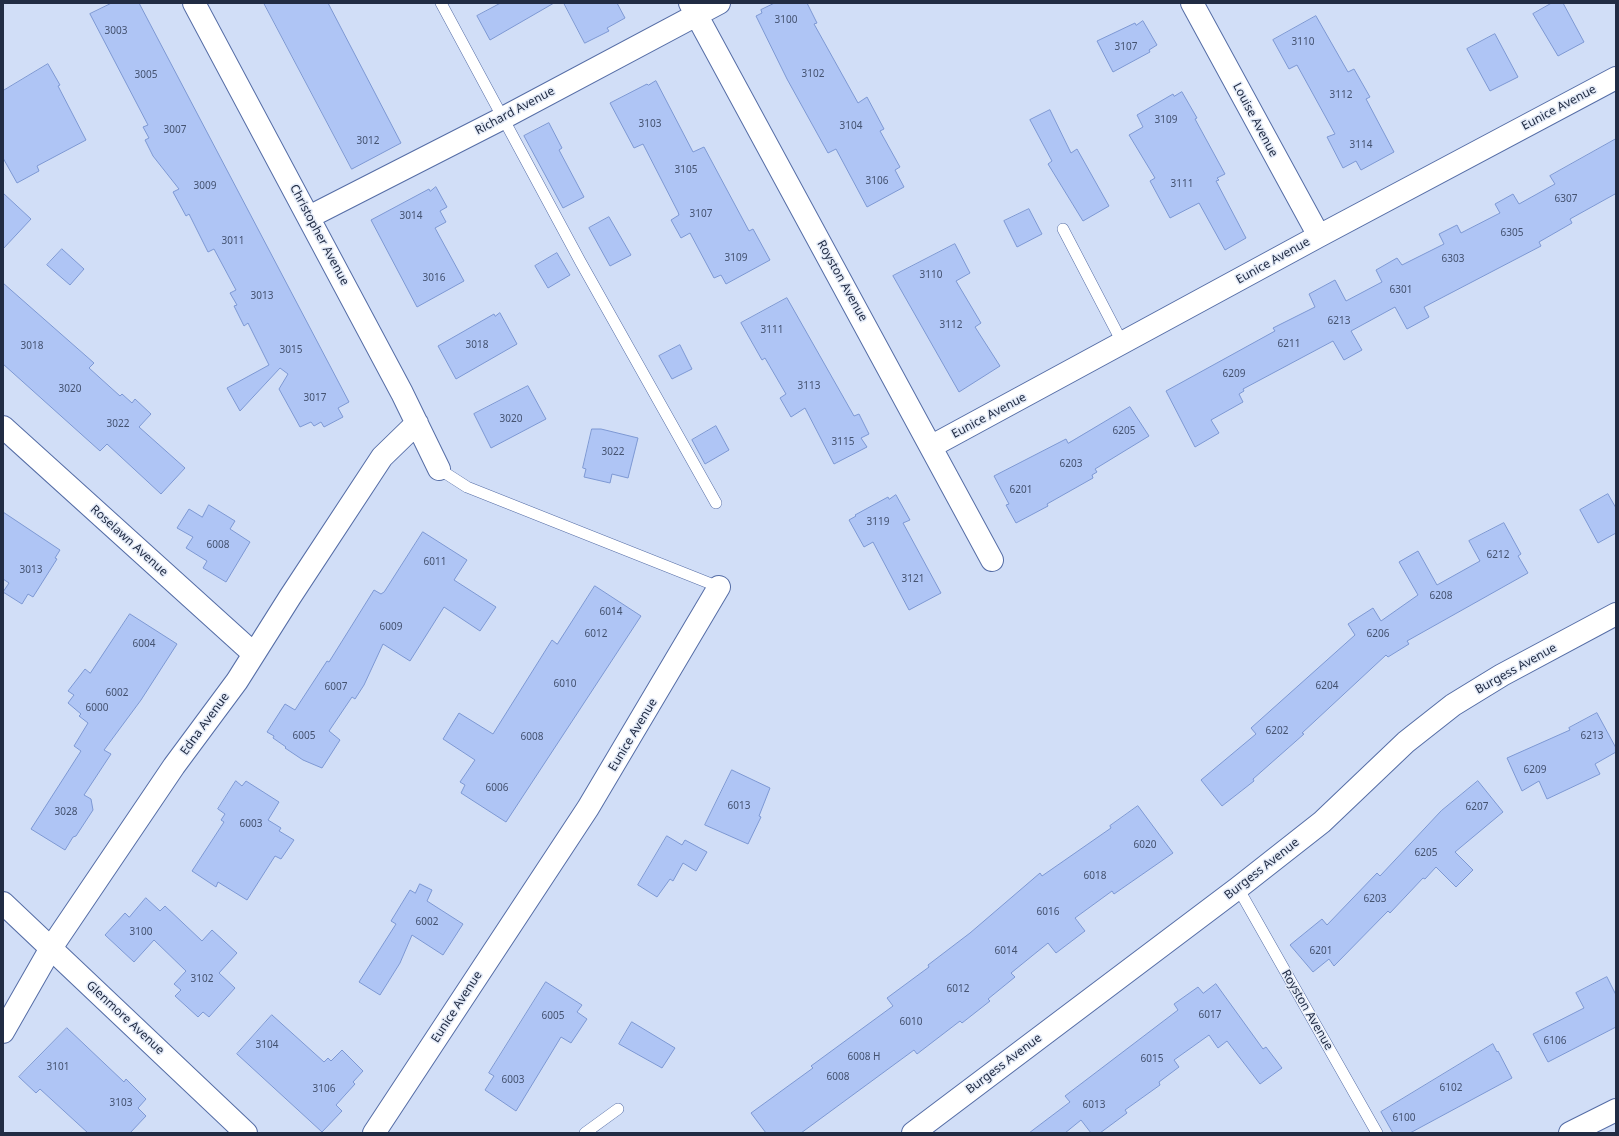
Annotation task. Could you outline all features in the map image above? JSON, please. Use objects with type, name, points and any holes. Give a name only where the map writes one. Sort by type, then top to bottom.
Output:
[{"type":"street","name":"Christopher Avenue","points":[[194,3],[309,216],[417,422],[439,469]]},
{"type":"street","name":"Richard Avenue","points":[[309,216],[503,118],[694,9],[719,3]]},
{"type":"street","name":"Louise Avenue","points":[[1192,3],[1319,236]]},
{"type":"street","name":"Royston Avenue","points":[[694,9],[932,446],[992,560]]},
{"type":"street","name":"Eunice Avenue","points":[[932,446],[1123,344],[1319,236],[1616,78]]},
{"type":"street","name":"Edna Avenue","points":[[3,1032],[51,948],[174,766],[237,681],[382,457],[417,422]]},
{"type":"street","name":"Roselawn Avenue","points":[[3,427],[254,654]]},
{"type":"street","name":"Eunice Avenue","points":[[374,1133],[588,808],[719,587]]},
{"type":"street","name":"Burgess Avenue","points":[[913,1133],[1238,888],[1322,822],[1406,742],[1453,705],[1502,675],[1616,614]]},
{"type":"street","name":"Glenmore Avenue","points":[[3,903],[246,1133]]},
{"type":"street","points":[[1570,1133],[1616,1110]]},
{"type":"lane","points":[[441,3],[580,261],[716,503]]},
{"type":"lane","points":[[1063,229],[1123,344]]},
{"type":"lane","name":"Eunice Avenue","points":[[439,469],[467,488],[719,587]]},
{"type":"lane","name":"Royston Avenue","points":[[1238,888],[1377,1133]]},
{"type":"lane","points":[[585,1133],[618,1109]]},
{"type":"building","points":[[112,3],[139,3],[349,402],[338,408],[343,417],[324,427],[321,422],[314,426],[311,422],[300,427],[279,389],[288,374],[280,368],[240,411],[227,388],[269,365],[248,323],[244,326],[234,306],[237,305],[230,293],[236,290],[214,249],[208,252],[189,214],[186,216],[173,192],[179,189],[153,156],[145,140],[149,138],[143,127],[148,125],[90,14]]},
{"type":"building","points":[[264,3],[328,3],[401,143],[352,169]]},
{"type":"building","points":[[501,3],[554,3],[490,40],[477,16]]},
{"type":"building","points":[[564,3],[617,3],[625,18],[607,28],[609,31],[585,43]]},
{"type":"building","points":[[775,3],[807,3],[817,23],[814,24],[858,103],[867,97],[884,129],[880,131],[900,167],[895,170],[904,187],[867,207],[836,149],[828,153],[787,79],[756,16],[762,13],[761,10]]},
{"type":"building","points":[[1552,3],[1563,3],[1584,42],[1558,56],[1533,14]]},
{"type":"building","points":[[1316,16],[1348,72],[1354,69],[1370,97],[1366,99],[1394,152],[1361,170],[1356,161],[1343,168],[1327,137],[1335,134],[1297,65],[1289,69],[1273,40]]},
{"type":"building","points":[[1143,21],[1157,45],[1149,50],[1150,52],[1113,72],[1097,41],[1135,23],[1136,25]]},
{"type":"building","points":[[1495,34],[1518,77],[1490,91],[1467,49]]},
{"type":"building","points":[[48,64],[60,85],[58,86],[86,140],[37,166],[39,171],[17,183],[3,158],[3,91]]},
{"type":"building","points":[[656,81],[693,152],[704,147],[749,231],[753,229],[770,260],[726,284],[721,275],[714,278],[690,233],[681,238],[671,220],[679,215],[678,212],[643,144],[634,148],[610,103]]},
{"type":"building","points":[[1182,92],[1197,118],[1195,119],[1225,174],[1217,178],[1219,180],[1216,181],[1246,238],[1225,250],[1199,203],[1170,218],[1150,181],[1155,178],[1129,135],[1143,127],[1137,115],[1173,94],[1174,96]]},
{"type":"building","points":[[1050,110],[1071,153],[1077,149],[1109,206],[1083,221],[1048,164],[1052,161],[1030,120]]},
{"type":"building","points":[[549,123],[562,148],[559,150],[584,197],[563,208],[524,136]]},
{"type":"building","points":[[1616,139],[1616,196],[1615,194],[1570,219],[1572,223],[1539,242],[1541,246],[1424,307],[1429,317],[1407,329],[1395,307],[1351,331],[1362,350],[1344,360],[1333,341],[1243,389],[1244,391],[1239,394],[1243,402],[1211,420],[1219,433],[1195,447],[1166,391],[1275,331],[1273,328],[1315,307],[1309,294],[1335,280],[1346,301],[1382,282],[1376,270],[1397,258],[1402,265],[1444,244],[1439,234],[1457,225],[1461,233],[1500,213],[1495,204],[1513,194],[1519,204],[1555,184],[1550,176]]},
{"type":"building","points":[[436,187],[447,207],[440,211],[446,222],[435,228],[464,281],[417,307],[371,220],[429,189],[430,191]]},
{"type":"building","points":[[3,193],[31,219],[3,249]]},
{"type":"building","points":[[1029,209],[1042,234],[1017,247],[1004,221]]},
{"type":"building","points":[[609,217],[631,255],[610,266],[589,228]]},
{"type":"building","points":[[955,244],[970,273],[956,281],[981,323],[975,327],[1000,366],[959,392],[893,276]]},
{"type":"building","points":[[62,249],[84,269],[70,285],[47,265]]},
{"type":"building","points":[[557,253],[570,275],[548,288],[535,266]]},
{"type":"building","points":[[3,283],[94,363],[89,368],[120,396],[122,394],[132,403],[135,399],[151,414],[139,427],[185,468],[161,494],[107,444],[100,451],[3,364]]},
{"type":"building","points":[[787,298],[854,416],[859,414],[869,434],[861,438],[867,447],[834,464],[805,408],[791,417],[780,398],[786,394],[765,358],[762,360],[741,323]]},
{"type":"building","points":[[500,313],[517,344],[456,379],[438,346],[494,314],[495,316]]},
{"type":"building","points":[[680,345],[692,369],[672,379],[659,356]]},
{"type":"building","points":[[528,386],[546,419],[491,448],[474,414]]},
{"type":"building","points":[[1130,407],[1149,436],[1095,469],[1097,472],[1092,475],[1093,478],[1047,504],[1048,506],[1016,523],[1006,505],[1009,504],[994,476],[1066,439],[1068,443]]},
{"type":"building","points":[[716,426],[729,450],[705,464],[692,440]]},
{"type":"building","points":[[592,429],[601,429],[638,438],[628,478],[612,474],[610,483],[584,477],[586,469],[583,468]]},
{"type":"building","points":[[1608,494],[1616,508],[1616,533],[1598,543],[1580,510]]},
{"type":"building","points":[[896,495],[910,520],[903,523],[941,593],[909,610],[873,542],[864,547],[849,520],[856,516],[855,515],[888,497],[889,499]]},
{"type":"building","points":[[209,505],[235,521],[230,529],[250,542],[226,582],[203,568],[207,561],[186,548],[193,537],[177,528],[189,509],[202,517]]},
{"type":"building","points":[[3,512],[60,550],[55,558],[57,559],[33,597],[28,594],[22,604],[3,592],[9,583],[3,579]]},
{"type":"building","points":[[1504,523],[1521,554],[1518,556],[1528,573],[1407,641],[1409,644],[1388,657],[1386,655],[1302,733],[1304,734],[1253,779],[1254,781],[1222,806],[1201,780],[1256,734],[1251,728],[1355,635],[1348,624],[1373,608],[1381,621],[1418,595],[1399,562],[1418,551],[1437,585],[1480,561],[1469,541]]},
{"type":"building","points":[[423,532],[467,560],[454,580],[496,607],[480,631],[444,607],[410,661],[383,644],[364,685],[355,699],[352,697],[329,731],[340,740],[322,768],[303,760],[285,748],[286,747],[273,738],[274,736],[267,732],[285,704],[295,710],[327,661],[329,662],[374,590],[381,594],[384,592]]},
{"type":"building","points":[[595,586],[641,616],[506,822],[461,793],[465,785],[460,782],[475,760],[443,739],[459,713],[493,734],[552,640],[557,644]]},
{"type":"building","points":[[130,614],[177,644],[141,700],[104,750],[111,754],[84,795],[91,799],[93,810],[65,850],[31,829],[81,751],[74,746],[88,723],[79,716],[81,714],[68,703],[74,695],[68,691],[85,669],[90,673]]},
{"type":"building","points":[[1597,713],[1616,748],[1616,752],[1595,764],[1600,774],[1547,799],[1539,781],[1522,791],[1507,758],[1570,730],[1569,728]]},
{"type":"building","points":[[732,770],[770,788],[759,816],[761,817],[748,844],[705,825]]},
{"type":"building","points":[[236,781],[242,786],[246,781],[279,802],[268,820],[281,828],[279,831],[294,840],[281,859],[275,856],[247,900],[218,882],[216,887],[192,871],[224,822],[221,820],[225,814],[218,809]]},
{"type":"building","points":[[1478,781],[1503,812],[1455,852],[1473,870],[1456,887],[1436,867],[1425,879],[1423,878],[1390,913],[1388,911],[1334,966],[1329,959],[1313,972],[1290,945],[1322,919],[1327,925],[1377,873],[1380,876],[1441,811]]},
{"type":"building","points":[[1138,806],[1173,853],[1114,894],[1112,891],[1075,918],[1085,931],[1056,953],[1048,943],[1011,973],[1015,977],[988,999],[990,1001],[962,1023],[960,1021],[917,1054],[914,1050],[801,1133],[766,1133],[751,1113],[813,1068],[811,1066],[893,1006],[887,998],[929,967],[928,965],[970,933],[1040,873],[1042,876],[1111,828],[1110,826]]},
{"type":"building","points":[[667,836],[682,845],[685,840],[707,852],[696,871],[683,863],[673,881],[670,879],[657,897],[638,885]]},
{"type":"building","points":[[420,884],[432,890],[427,901],[463,924],[443,955],[412,935],[400,963],[380,995],[359,982],[396,924],[391,921],[410,890],[415,893]]},
{"type":"building","points":[[146,898],[160,911],[165,906],[202,941],[212,930],[237,953],[219,973],[235,988],[209,1017],[203,1012],[198,1017],[175,996],[181,990],[174,984],[186,971],[154,940],[134,962],[105,935],[125,913],[129,917]]},
{"type":"building","points":[[1607,977],[1616,995],[1616,1027],[1548,1062],[1533,1034],[1584,1008],[1576,993]]},
{"type":"building","points":[[546,982],[582,1005],[577,1012],[587,1019],[571,1043],[561,1037],[516,1111],[485,1090],[494,1076],[489,1073]]},
{"type":"building","points":[[1216,984],[1263,1049],[1266,1047],[1282,1068],[1260,1084],[1227,1041],[1218,1048],[1209,1035],[1174,1060],[1179,1067],[1159,1082],[1160,1085],[1125,1110],[1127,1113],[1100,1133],[1091,1133],[1081,1120],[1065,1133],[1029,1133],[1070,1102],[1065,1096],[1178,1010],[1174,1004],[1198,987],[1203,993]]},
{"type":"building","points":[[272,1015],[324,1062],[328,1058],[331,1061],[342,1050],[363,1071],[353,1082],[355,1084],[336,1105],[342,1111],[322,1132],[237,1054]]},
{"type":"building","points":[[632,1022],[675,1048],[662,1068],[619,1044]]},
{"type":"building","points":[[67,1028],[124,1082],[126,1079],[146,1099],[138,1108],[146,1116],[130,1133],[88,1133],[40,1089],[36,1093],[19,1077]]},
{"type":"building","points":[[1493,1044],[1512,1078],[1410,1133],[1393,1133],[1381,1112]]}]
